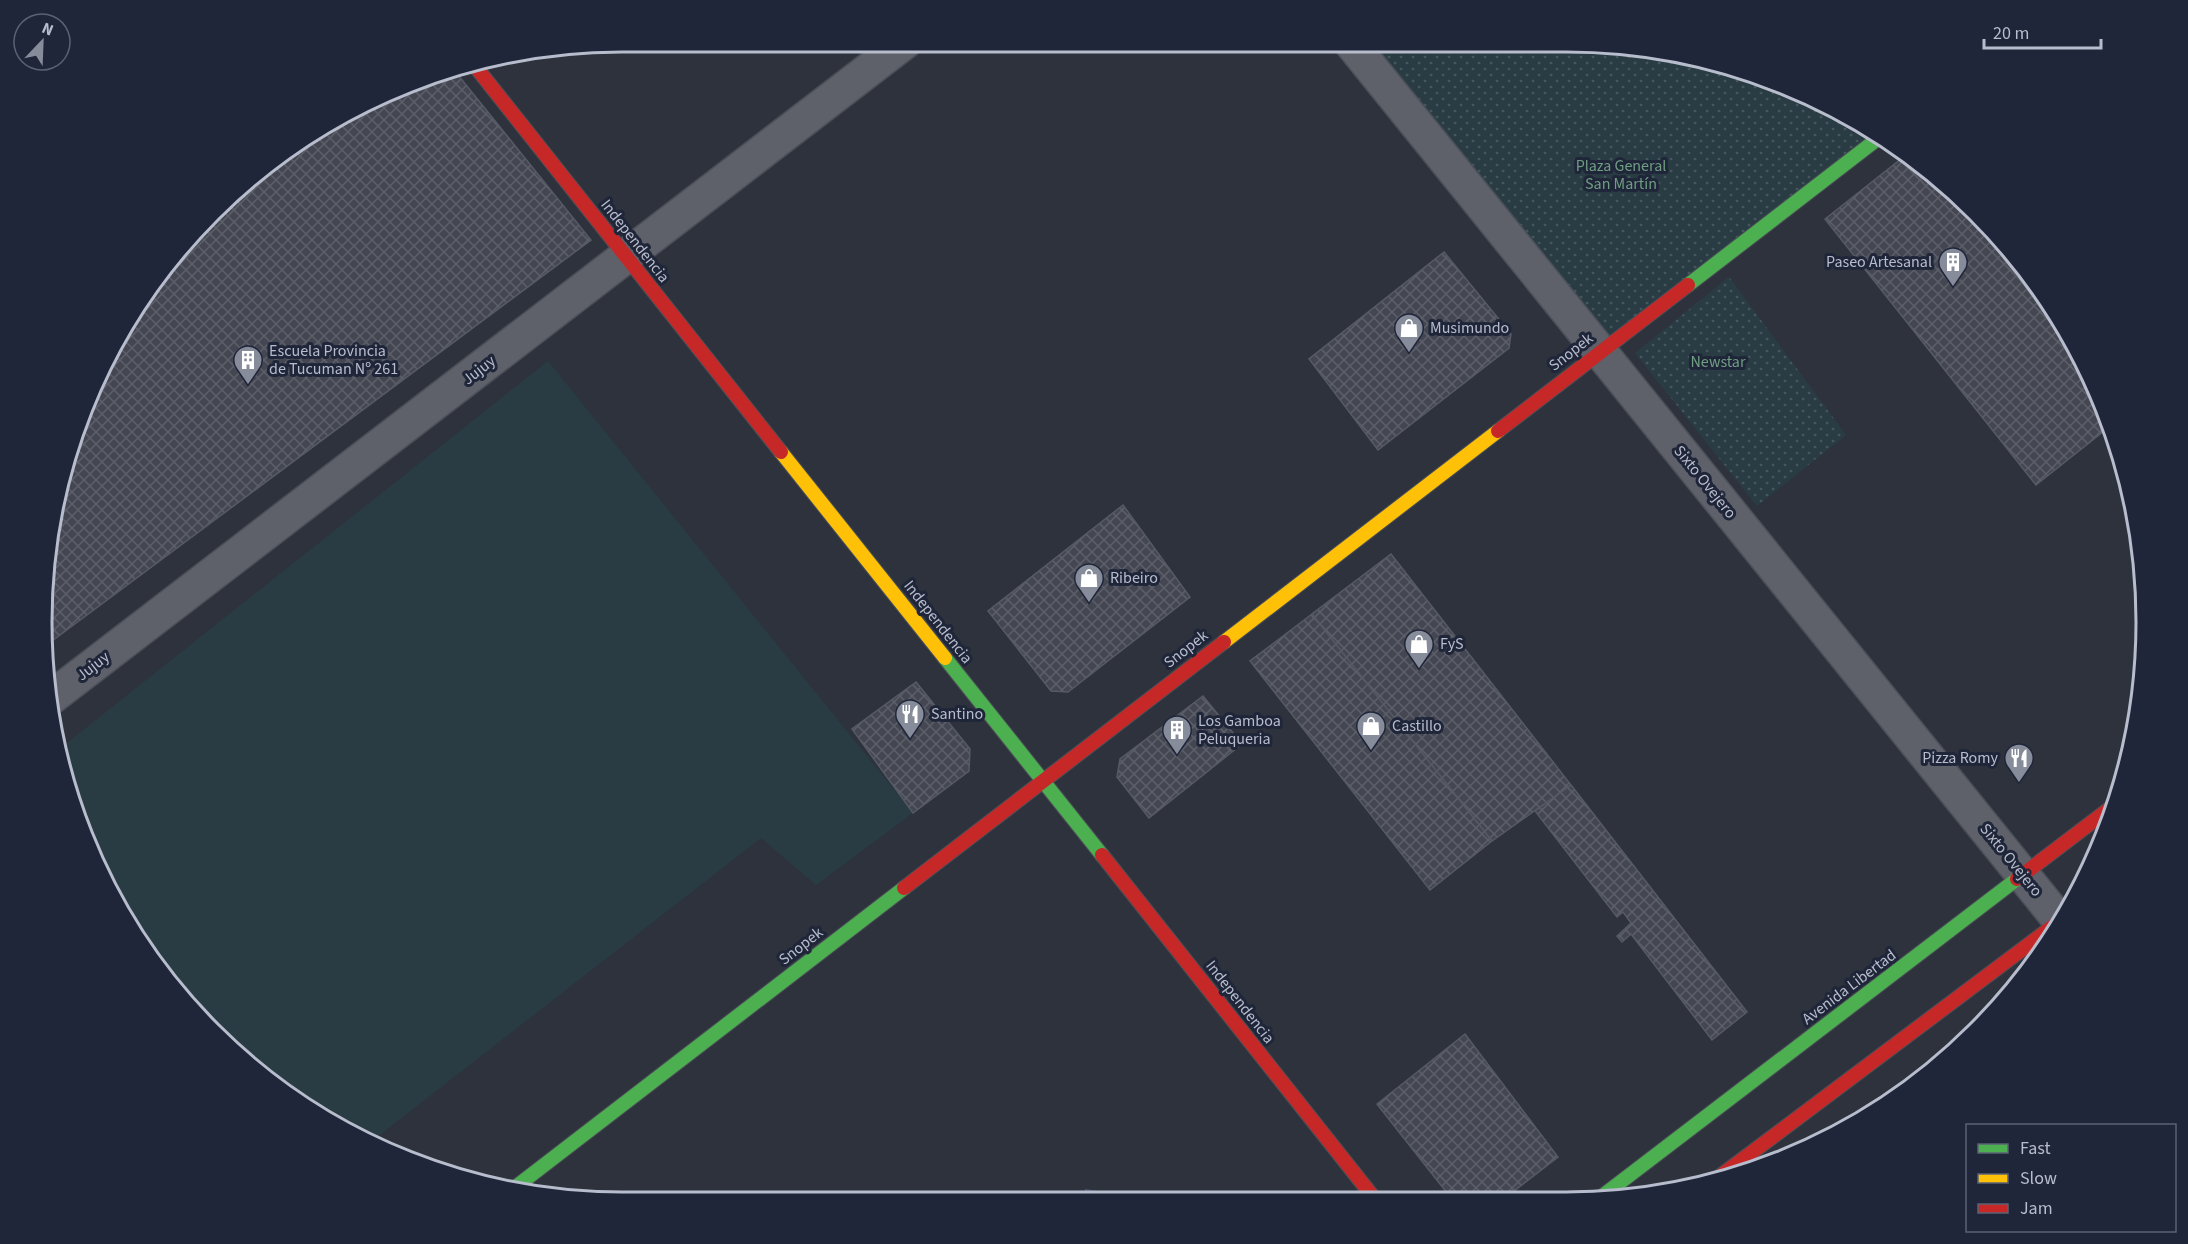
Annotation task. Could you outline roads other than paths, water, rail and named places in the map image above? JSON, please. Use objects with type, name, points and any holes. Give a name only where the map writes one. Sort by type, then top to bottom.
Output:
[{"type":"street","name":"Jujuy","points":[[57,693],[892,52]]},
{"type":"street","name":"Sixto Ovejero","points":[[1358,52],[2023,875],[2056,912]]},
{"type":"street","name":"Independencia","points":[[479,71],[1369,1192]]},
{"type":"street","name":"Snopek","points":[[521,1183],[1873,142]]},
{"type":"street","name":"Avenida Libertad","points":[[1611,1189],[2102,814]]},
{"type":"street","points":[[1734,1165],[2043,933]]},
{"type":"water","points":[[1085,1189],[1105,1192],[1085,1192]]},
{"type":"place","name":"Paseo Artesanal","points":[[1953,288]]},
{"type":"place","name":"Musimundo","points":[[1409,354]]},
{"type":"place","name":"Escuela Provincia de Tucuman Nº 261","points":[[248,386]]},
{"type":"place","name":"Ribeiro","points":[[1089,604]]},
{"type":"place","name":"FyS","points":[[1419,670]]},
{"type":"place","name":"Santino","points":[[910,740]]},
{"type":"place","name":"Castillo","points":[[1371,752]]},
{"type":"place","name":"Los Gamboa Peluqueria","points":[[1177,756]]},
{"type":"place","name":"Pizza Romy","points":[[2019,784]]},
{"type":"park label","name":"Plaza General San Martín","points":[[1621,175]]},
{"type":"park label","name":"Newstar","points":[[1718,362]]}]
